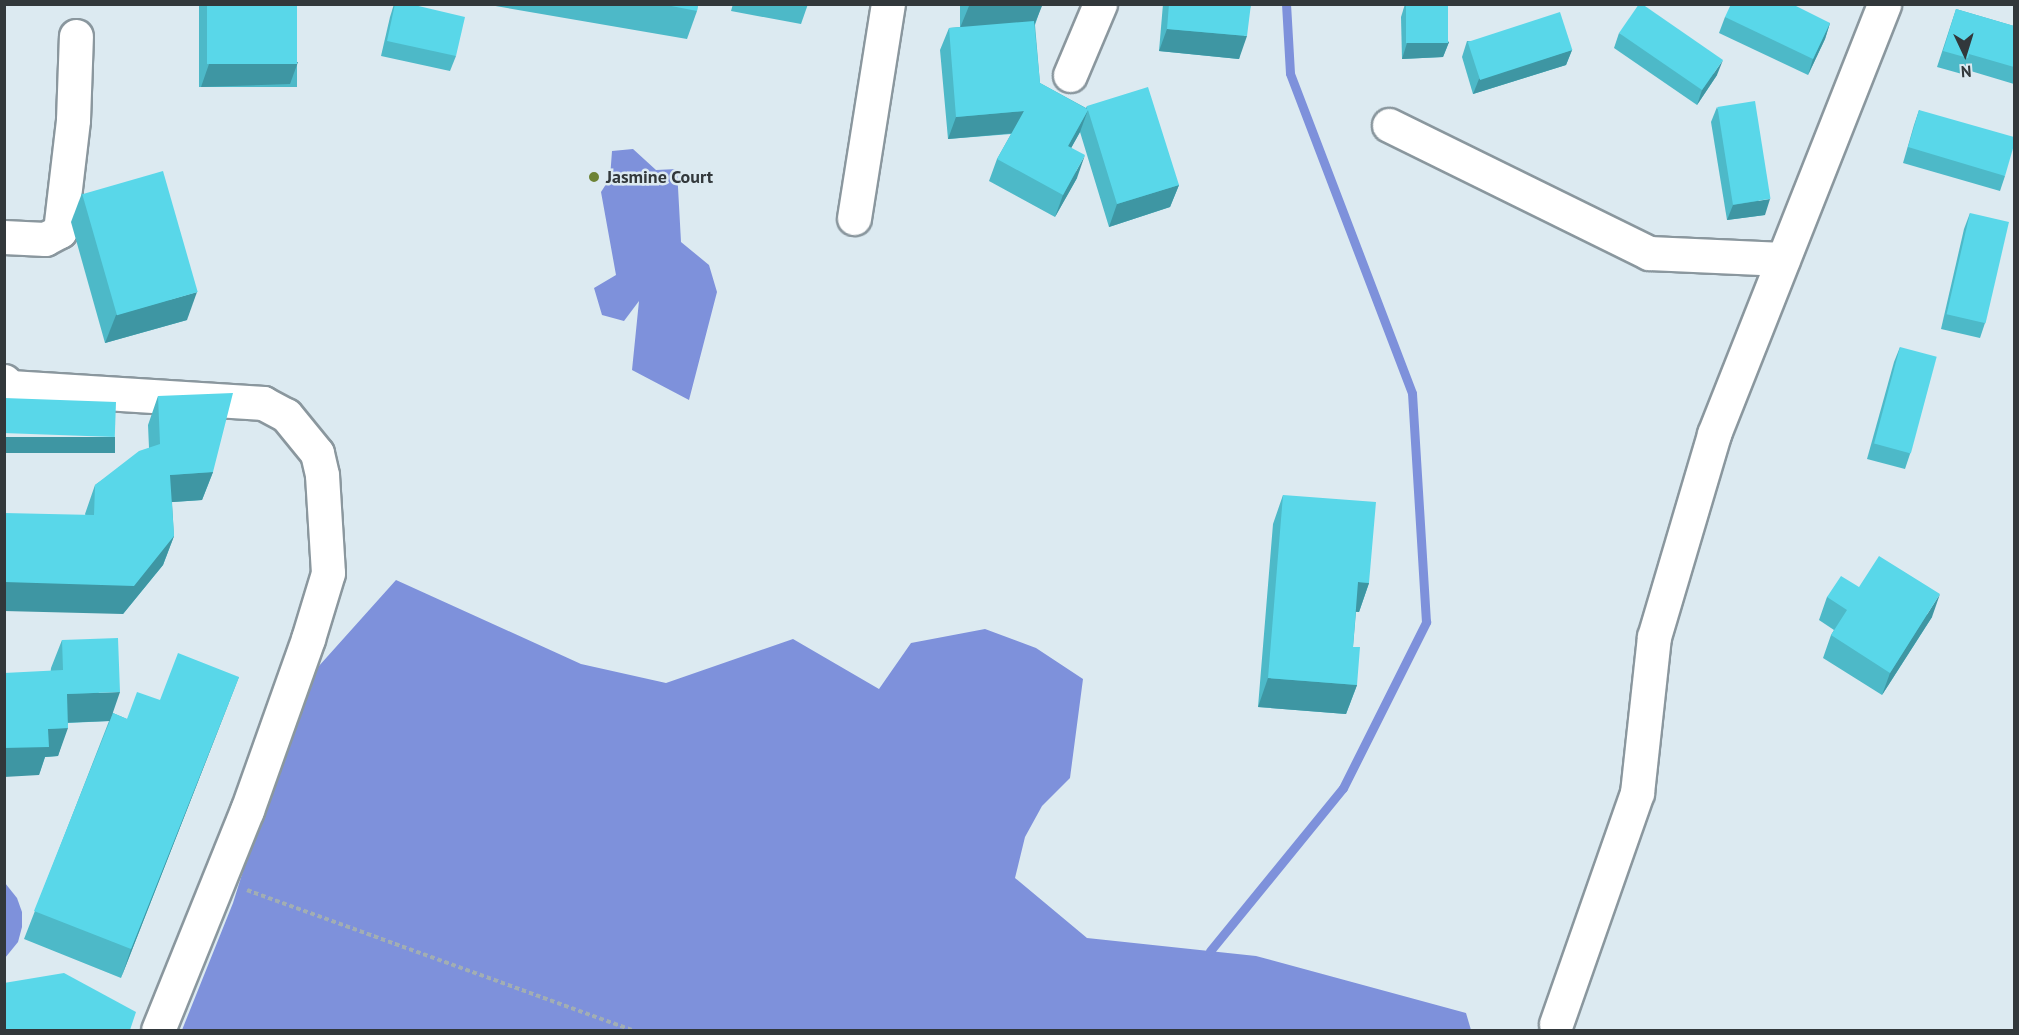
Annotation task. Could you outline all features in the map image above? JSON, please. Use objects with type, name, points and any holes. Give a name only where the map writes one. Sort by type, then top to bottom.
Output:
[{"type":"street","points":[[854,218],[888,4]]},
{"type":"street","points":[[1070,75],[1100,4]]},
{"type":"street","points":[[1556,1024],[1637,793],[1657,625],[1714,434],[1884,4]]},
{"type":"street","points":[[4,237],[45,239],[60,231],[73,120],[76,36]]},
{"type":"street","points":[[1389,125],[1649,253],[1783,259]]},
{"type":"street","points":[[4,381],[10,387],[263,403],[286,415],[318,453],[322,475],[328,573],[308,639],[247,810],[158,1030]]},
{"type":"path","points":[[238,887],[632,1030]]},
{"type":"water","points":[[633,149],[656,170],[677,169],[681,242],[709,265],[717,292],[689,400],[632,370],[639,301],[624,321],[602,315],[594,288],[616,275],[601,192],[610,178],[612,151]]},
{"type":"water","points":[[396,580],[581,664],[666,683],[793,639],[879,689],[911,643],[985,629],[1036,648],[1083,679],[1070,778],[1042,806],[1025,837],[1015,878],[1087,938],[1256,956],[1466,1013],[1471,1030],[182,1030],[233,903],[301,686]]},
{"type":"water","points":[[5,883],[17,898],[22,912],[22,927],[18,942],[5,958]]},
{"type":"building","points":[[207,4],[297,4],[297,64],[207,64]]},
{"type":"building","points":[[395,4],[410,4],[465,17],[456,56],[387,41]]},
{"type":"building","points":[[661,4],[698,4],[697,11]]},
{"type":"building","points":[[969,4],[1042,4],[1042,6],[969,6]]},
{"type":"building","points":[[1169,4],[1251,4],[1247,36],[1167,29]]},
{"type":"building","points":[[1406,4],[1448,4],[1448,43],[1406,43]]},
{"type":"building","points":[[1639,4],[1723,60],[1702,90],[1619,33]]},
{"type":"building","points":[[1731,4],[1792,4],[1830,23],[1813,59],[1725,17]]},
{"type":"building","points":[[1956,9],[2014,26],[2014,67],[1969,54],[1968,58],[1943,51]]},
{"type":"building","points":[[1560,12],[1572,50],[1480,80],[1468,42]]},
{"type":"building","points":[[1034,21],[1040,83],[1087,109],[1087,106],[1148,87],[1179,185],[1117,204],[1088,110],[1068,146],[1085,155],[1063,195],[997,159],[1024,111],[956,117],[949,28]]},
{"type":"building","points":[[1755,101],[1770,199],[1733,205],[1717,107]]},
{"type":"building","points":[[1919,110],[2014,137],[2005,176],[1908,147]]},
{"type":"building","points":[[163,171],[198,292],[117,315],[82,194]]},
{"type":"building","points":[[1970,213],[2009,222],[1986,323],[1947,314]]},
{"type":"building","points":[[1900,347],[1937,357],[1911,453],[1874,444]]},
{"type":"building","points":[[233,393],[213,472],[170,475],[174,536],[134,586],[4,582],[4,513],[94,515],[95,485],[139,451],[160,444],[158,396]]},
{"type":"building","points":[[4,398],[116,402],[115,437],[4,433]]},
{"type":"building","points":[[1283,495],[1376,502],[1369,583],[1358,582],[1353,647],[1360,647],[1357,685],[1268,678]]},
{"type":"building","points":[[1879,556],[1940,594],[1890,673],[1831,635],[1847,610],[1827,597],[1841,576],[1859,587]]},
{"type":"building","points":[[118,638],[120,692],[67,694],[68,728],[48,729],[49,747],[4,748],[4,673],[63,670],[62,640]]},
{"type":"building","points":[[178,653],[239,677],[131,949],[34,911],[113,713],[127,719],[137,692],[160,700]]},
{"type":"building","points":[[64,973],[136,1012],[130,1030],[4,1030],[4,983]]},
{"type":"waterway","points":[[1210,951],[1343,788],[1426,622],[1412,393],[1290,73],[1286,4]]},
{"type":"place","name":"Jasmine Court","points":[[594,177]]}]
